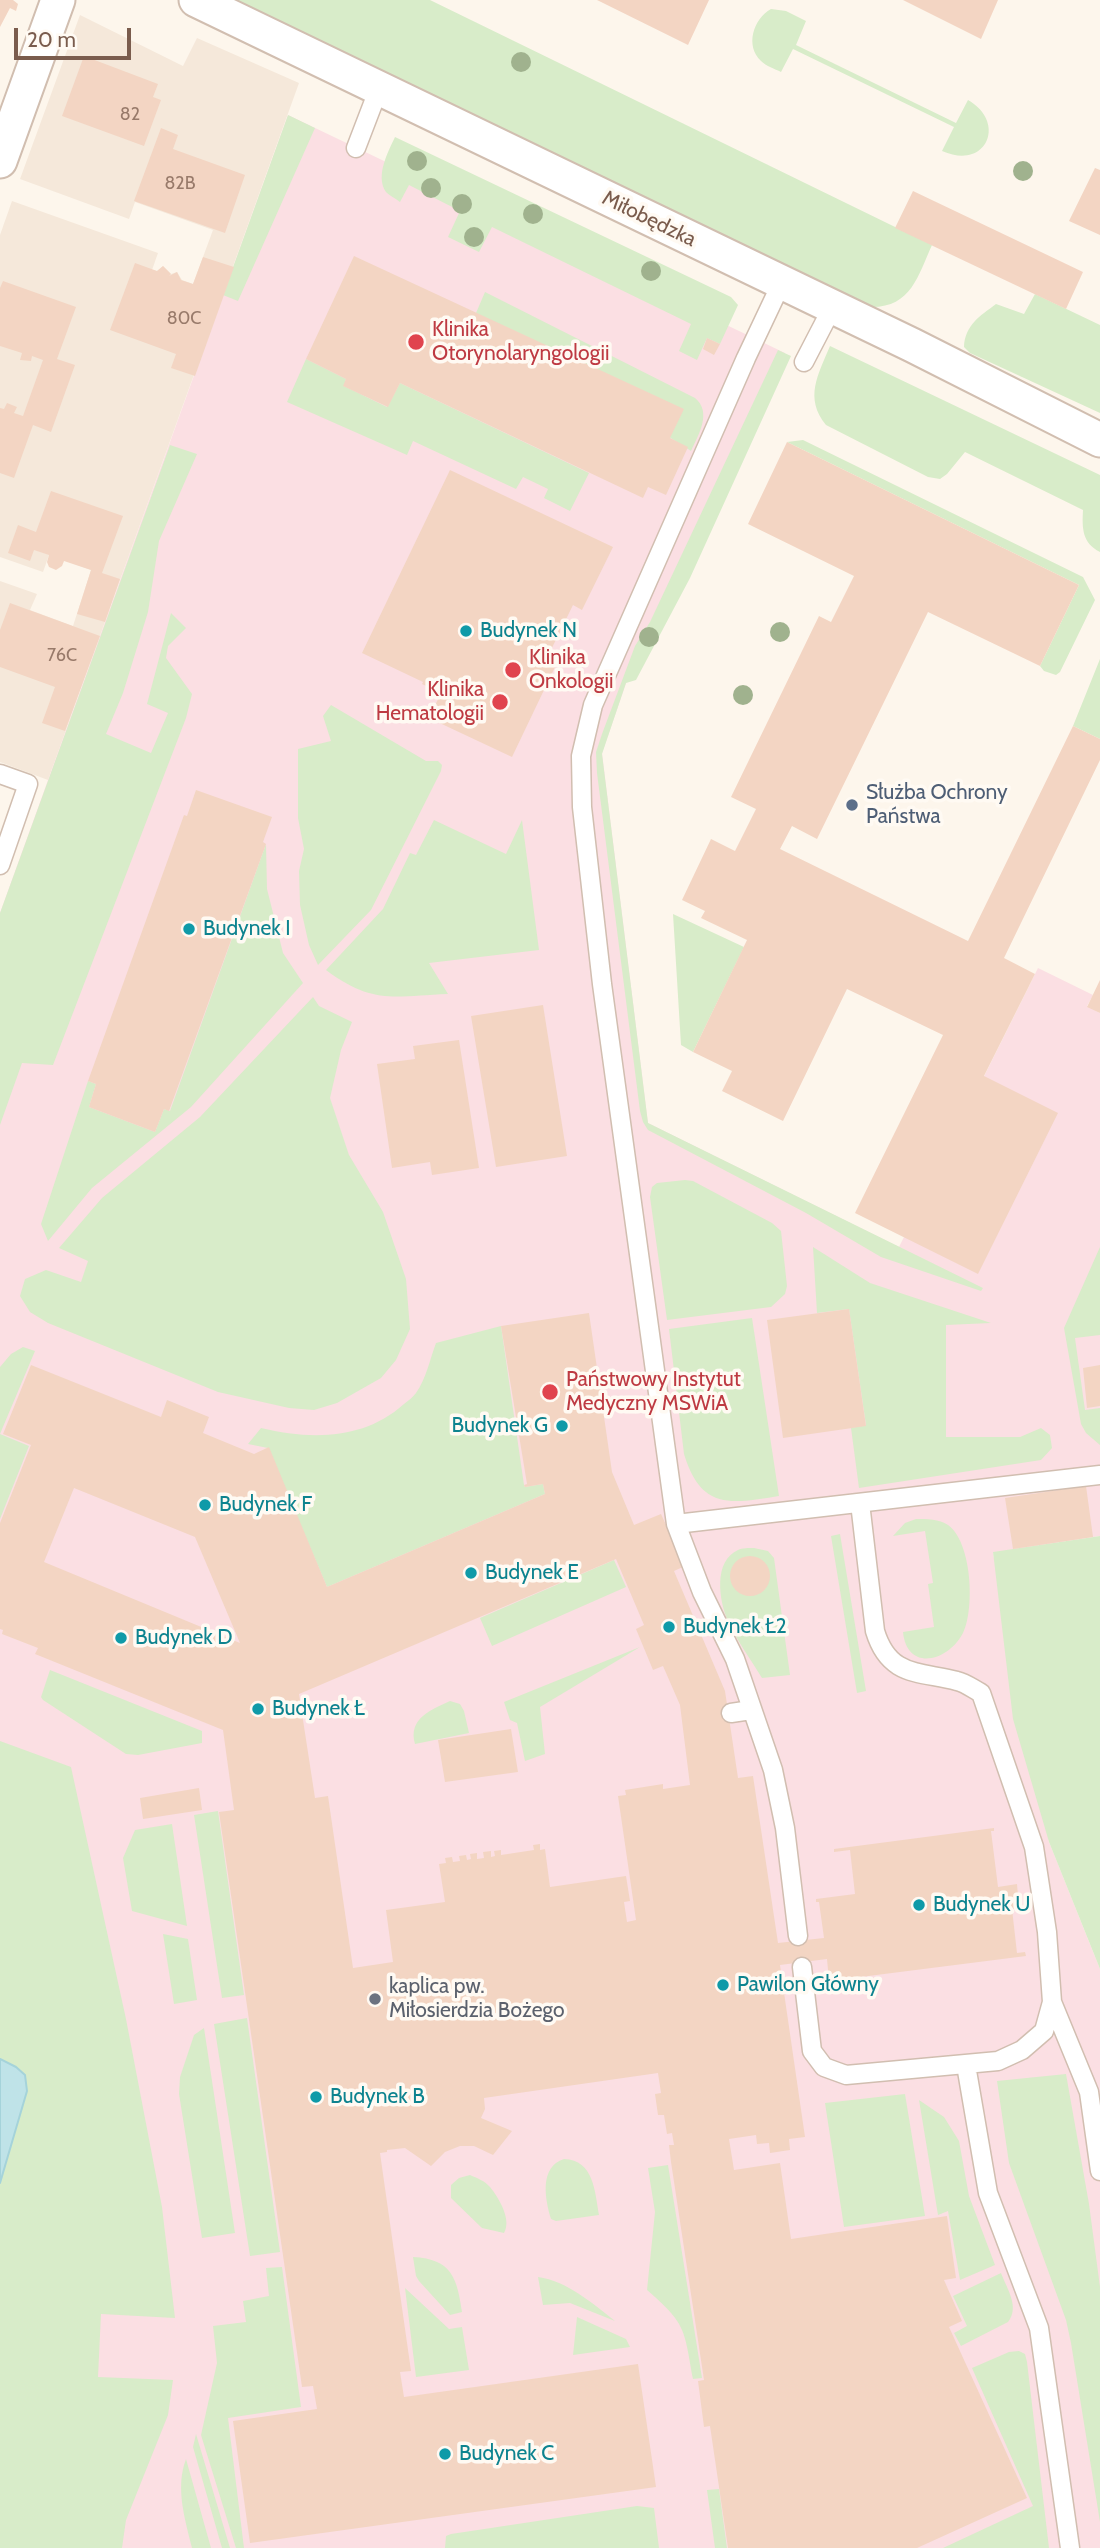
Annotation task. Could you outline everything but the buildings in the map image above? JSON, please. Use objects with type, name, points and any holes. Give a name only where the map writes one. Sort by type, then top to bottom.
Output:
[{"type":"street","points":[[0,160],[58,0]]},
{"type":"street","name":"Miłobędzka","points":[[196,0],[912,345],[1100,440]]},
{"type":"lane","points":[[356,148],[379,88]]},
{"type":"lane","points":[[781,284],[593,705],[581,756],[582,807],[602,984],[676,1524],[702,1592],[735,1659],[773,1770],[785,1828],[798,1936]]},
{"type":"lane","points":[[804,362],[832,308]]},
{"type":"lane","points":[[0,774],[29,785],[0,864]]},
{"type":"lane","points":[[676,1524],[1100,1475]]},
{"type":"lane","points":[[860,1503],[875,1631],[881,1649],[899,1667],[909,1672],[961,1681],[981,1693],[1034,1847],[1047,1932],[1052,2002],[1089,2092],[1100,2171]]},
{"type":"lane","points":[[731,1713],[751,1710]]},
{"type":"lane","points":[[802,1968],[812,2051],[824,2067],[846,2075],[998,2061],[1022,2050],[1044,2031],[1052,2002]]},
{"type":"lane","points":[[966,2065],[988,2193],[1040,2328],[1070,2548]]},
{"type":"shaded area","points":[[80,15],[183,66],[197,38],[299,83],[48,780],[0,762],[0,581],[37,594],[30,610],[73,626],[91,570],[49,555],[43,572],[0,557],[0,235],[12,201],[158,253],[152,270],[157,271],[163,266],[171,274],[177,272],[182,280],[193,284],[213,230],[135,202],[129,219],[20,179]]},
{"type":"shaded area","name":"Państwowy Instytut Medyczny MSWiA","points":[[288,115],[785,353],[640,643],[602,753],[648,1123],[899,1247],[1038,968],[1093,995],[1087,1006],[1100,1013],[1100,1536],[993,1553],[1049,1842],[1100,1969],[1100,2548],[0,2548],[0,913]]},
{"type":"green space","points":[[236,0],[430,0],[932,245],[917,278],[904,296],[885,306],[872,307]]},
{"type":"green space","points":[[771,9],[786,11],[806,21],[796,45],[956,123],[968,100],[980,109],[987,120],[987,141],[971,155],[942,151],[954,127],[793,49],[781,72],[765,64],[756,55],[752,41],[760,19]]},
{"type":"green space","points":[[288,115],[315,128],[238,301],[223,295]]},
{"type":"green space","points":[[395,137],[731,297],[738,305],[720,344],[707,338],[697,360],[679,351],[691,324],[492,227],[479,252],[448,237],[460,211],[409,185],[400,202],[386,192],[382,172]]},
{"type":"green space","points":[[485,292],[695,398],[703,410],[703,416],[691,451],[476,313]]},
{"type":"green space","points":[[1035,294],[1100,325],[1100,413],[970,353],[964,347],[970,327],[990,308],[996,304],[1024,314]]},
{"type":"green space","points":[[830,346],[1100,475],[1100,552],[1086,540],[1083,510],[965,452],[940,479],[928,477],[826,425],[819,415],[814,396]]},
{"type":"green space","points":[[778,350],[791,356],[690,578],[636,680],[626,683],[602,754],[648,1123],[983,1288],[981,1291],[881,1257],[806,1213],[648,1130],[640,1111],[596,752],[635,646],[650,622]]},
{"type":"green space","points":[[306,359],[346,379],[344,386],[387,407],[400,383],[589,473],[570,511],[544,498],[548,489],[523,477],[516,489],[413,441],[407,455],[287,402]]},
{"type":"green space","points":[[803,440],[1083,577],[1095,600],[1060,672],[1056,675],[1044,671],[1040,666],[1079,585],[787,442]]},
{"type":"green space","points":[[170,445],[197,454],[159,541],[148,612],[123,693],[106,734],[151,753],[168,713],[147,704],[171,613],[186,628],[168,646],[166,658],[192,694],[186,718],[53,1065],[22,1063],[0,1125],[0,913]]},
{"type":"green space","points":[[1100,659],[1100,739],[1073,726]]},
{"type":"green space","points":[[331,705],[426,761],[438,761],[442,765],[371,910],[318,965],[309,945],[300,905],[299,871],[304,849],[298,818],[298,749],[331,741],[323,716]]},
{"type":"green space","points":[[434,820],[506,854],[522,820],[539,950],[429,963],[448,994],[398,997],[371,994],[357,989],[326,970],[383,909],[410,853],[416,855]]},
{"type":"green space","points":[[266,844],[267,889],[283,953],[303,983],[191,1107],[92,1188],[48,1241],[41,1224],[88,1081],[96,1084],[89,1107],[155,1132],[164,1109],[170,1111]]},
{"type":"green space","points":[[673,914],[744,947],[693,1052],[681,1045]]},
{"type":"green space","points":[[313,997],[319,1006],[352,1022],[341,1050],[330,1098],[349,1155],[383,1212],[406,1279],[410,1329],[396,1360],[381,1378],[337,1403],[314,1410],[289,1408],[218,1392],[48,1323],[30,1312],[20,1296],[25,1279],[46,1270],[81,1282],[88,1261],[59,1248],[102,1198],[200,1117]]},
{"type":"green space","points":[[693,1181],[772,1223],[781,1231],[787,1286],[785,1294],[771,1307],[667,1320],[650,1197],[652,1187],[657,1183]]},
{"type":"green space","points":[[813,1247],[870,1283],[991,1323],[946,1325],[946,1437],[1020,1437],[1041,1428],[1050,1435],[1052,1448],[1041,1460],[859,1488],[851,1428],[866,1425],[849,1309],[817,1313]]},
{"type":"green space","points":[[1100,1247],[1100,1335],[1075,1338],[1085,1410],[1100,1408],[1100,1445],[1086,1433],[1081,1424],[1064,1328]]},
{"type":"green space","points":[[752,1318],[779,1496],[732,1501],[709,1494],[699,1485],[684,1454],[669,1329]]},
{"type":"green space","points":[[501,1326],[524,1485],[543,1484],[545,1494],[327,1587],[268,1448],[248,1444],[261,1428],[318,1435],[354,1431],[372,1425],[388,1416],[416,1393],[436,1343]]},
{"type":"green space","points":[[23,1347],[35,1351],[0,1434],[0,1367],[11,1354]]},
{"type":"green space","points":[[0,1434],[29,1446],[0,1519]]},
{"type":"green space","points":[[916,1519],[929,1519],[948,1525],[962,1546],[969,1576],[969,1608],[963,1633],[948,1651],[929,1658],[920,1658],[912,1653],[906,1645],[903,1632],[934,1627],[928,1584],[933,1583],[925,1531],[893,1536],[905,1523]]},
{"type":"green space","points":[[840,1534],[866,1691],[857,1693],[831,1536]]},
{"type":"green space","points":[[1100,1536],[1100,1969],[1049,1842],[1013,1719],[993,1552]]},
{"type":"green space","points":[[754,1548],[768,1551],[774,1558],[790,1675],[762,1678],[728,1621],[722,1603],[720,1582],[725,1563],[730,1555],[738,1550]]},
{"type":"green space","points":[[614,1560],[626,1587],[492,1646],[480,1618]]},
{"type":"green space","points":[[640,1647],[540,1707],[545,1754],[525,1761],[517,1723],[510,1720],[504,1702]]},
{"type":"green space","points":[[50,1670],[202,1731],[202,1743],[138,1755],[126,1754],[43,1700],[41,1697]]},
{"type":"green space","points":[[450,1701],[460,1704],[469,1733],[415,1744],[415,1728],[422,1716]]},
{"type":"green space","points":[[0,1741],[71,1767],[126,2019],[162,2207],[175,2318],[101,2314],[98,2377],[173,2380],[168,2415],[126,2520],[122,2548],[0,2548]]},
{"type":"green space","points":[[218,1811],[244,1995],[222,1998],[194,1815]]},
{"type":"green space","points":[[172,1824],[187,1926],[132,1911],[123,1858],[135,1830]]},
{"type":"green space","points":[[163,1934],[188,1939],[197,2000],[174,2004]]},
{"type":"green space","points":[[247,2018],[280,2252],[250,2256],[214,2024]]},
{"type":"green space","points":[[204,2028],[235,2233],[202,2238],[179,2094],[180,2077],[194,2035]]},
{"type":"green space","points":[[1066,2074],[1089,2204],[1100,2287],[1100,2522],[1066,2320],[1009,2163],[997,2081]]},
{"type":"green space","points":[[905,2094],[925,2216],[844,2227],[825,2103]]},
{"type":"green space","points":[[919,2100],[944,2117],[959,2141],[969,2196],[995,2265],[960,2280],[948,2211],[938,2215]]},
{"type":"green space","points":[[564,2159],[582,2165],[587,2171],[594,2187],[599,2215],[556,2221],[551,2219],[546,2193],[547,2176],[556,2163]]},
{"type":"green space","points":[[668,2165],[702,2378],[693,2379],[685,2337],[676,2320],[647,2290],[655,2212],[648,2168]]},
{"type":"green space","points":[[470,2175],[486,2183],[497,2197],[505,2216],[504,2233],[482,2228],[451,2198],[451,2185],[459,2178]]},
{"type":"green space","points":[[413,2257],[436,2262],[450,2272],[458,2289],[462,2312],[450,2315],[419,2281]]},
{"type":"green space","points":[[282,2267],[301,2407],[228,2418],[244,2548],[236,2548],[201,2435],[217,2363],[213,2326],[246,2322],[243,2301],[269,2296],[266,2268]]},
{"type":"green space","points":[[1001,2273],[1013,2304],[1008,2322],[961,2346],[954,2333],[967,2326],[953,2296]]},
{"type":"green space","points":[[538,2277],[569,2288],[615,2321],[570,2303],[543,2305]]},
{"type":"green space","points":[[405,2288],[449,2329],[462,2327],[469,2370],[416,2377]]},
{"type":"green space","points":[[577,2317],[626,2339],[630,2347],[573,2355]]},
{"type":"green space","points":[[1019,2351],[1025,2354],[1027,2362],[1049,2548],[943,2548],[1033,2506],[972,2368],[1009,2352]]},
{"type":"green space","points":[[196,2434],[230,2548],[222,2548],[193,2447]]},
{"type":"green space","points":[[186,2459],[211,2548],[192,2548],[181,2492]]},
{"type":"green space","points":[[719,2489],[727,2548],[715,2548],[707,2490]]},
{"type":"green space","points":[[637,2506],[654,2508],[659,2548],[445,2548],[446,2536],[451,2534]]},
{"type":"water","points":[[0,2059],[25,2075],[27,2091],[0,2183]]},
{"type":"place","name":"Klinika Otorynolaryngologii","points":[[416,342]]},
{"type":"place","name":"Budynek N","points":[[466,631]]},
{"type":"place","name":"Klinika Onkologii","points":[[513,670]]},
{"type":"place","name":"Klinika Hematologii","points":[[500,702]]},
{"type":"place","name":"Służba Ochrony Państwa","points":[[852,805]]},
{"type":"place","name":"Budynek I","points":[[189,929]]},
{"type":"place","name":"Państwowy Instytut Medyczny MSWiA","points":[[550,1392]]},
{"type":"place","name":"Budynek G","points":[[562,1426]]},
{"type":"place","name":"Budynek F","points":[[205,1505]]},
{"type":"place","name":"Budynek E","points":[[471,1573]]},
{"type":"place","name":"Budynek Ł2","points":[[669,1627]]},
{"type":"place","name":"Budynek D","points":[[121,1638]]},
{"type":"place","name":"Budynek Ł","points":[[258,1709]]},
{"type":"place","name":"Budynek U","points":[[919,1905]]},
{"type":"place","name":"Pawilon Główny","points":[[723,1985]]},
{"type":"place","name":"kaplica pw. Miłosierdzia Bożego","points":[[375,1999]]},
{"type":"place","name":"Budynek B","points":[[316,2097]]},
{"type":"place","name":"Budynek C","points":[[445,2454]]}]
